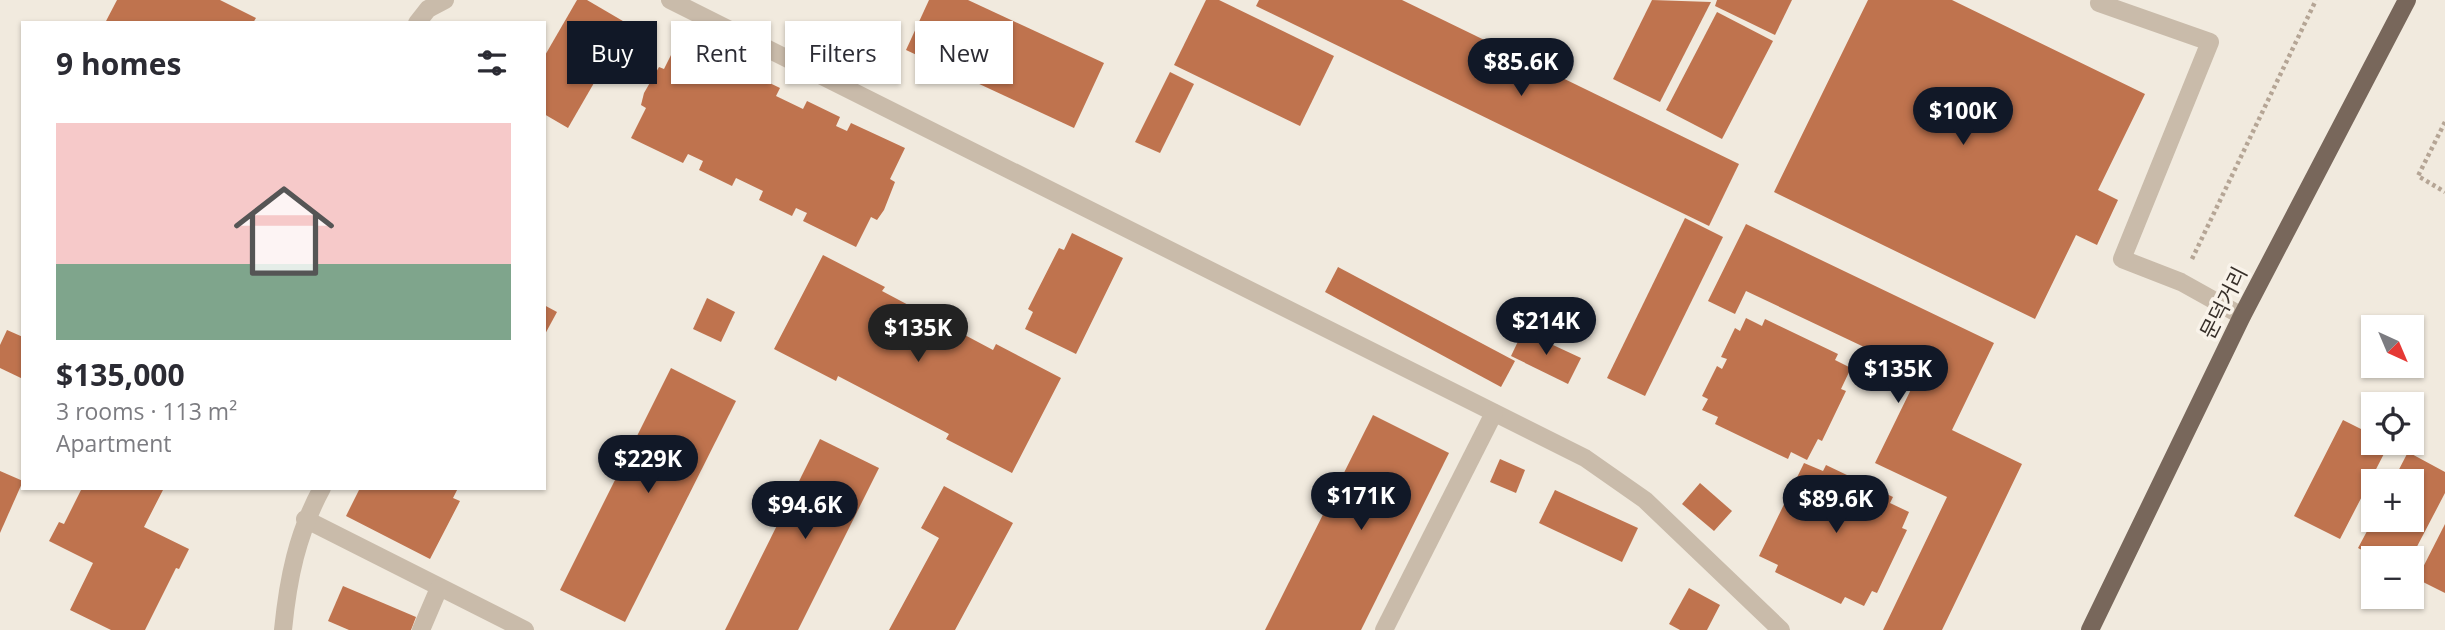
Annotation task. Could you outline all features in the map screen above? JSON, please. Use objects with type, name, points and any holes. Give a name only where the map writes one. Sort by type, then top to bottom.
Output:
[{"type":"main road","name":"문덕거리","points":[[2090,630],[2242,316],[2407,0]]},
{"type":"street","points":[[419,21],[428,9],[445,0]]},
{"type":"street","points":[[670,0],[1585,458],[1645,500],[1781,630]]},
{"type":"street","points":[[2099,3],[2210,42],[2122,259],[2181,282],[2242,316]]},
{"type":"street","points":[[1384,630],[1494,413]]},
{"type":"street","points":[[283,630],[288,580],[305,519],[320,490]]},
{"type":"street","points":[[305,519],[439,589],[525,630]]},
{"type":"street","points":[[421,630],[439,589]]},
{"type":"path","points":[[2181,282],[2316,0]]},
{"type":"path","points":[[2445,122],[2417,176],[2445,192]]},
{"type":"building","points":[[117,0],[220,0],[256,18],[254,21],[106,21]]},
{"type":"building","points":[[577,0],[587,0],[623,21],[567,21],[567,84],[593,84],[568,128],[546,115],[546,54]]},
{"type":"building","points":[[929,0],[968,0],[1104,63],[1074,128],[979,84],[1013,84],[1013,21],[919,21]]},
{"type":"building","points":[[1206,0],[1219,0],[1334,56],[1300,126],[1174,65]]},
{"type":"building","points":[[1259,0],[1402,0],[1739,164],[1709,226],[1256,6]]},
{"type":"building","points":[[1652,0],[1711,2],[1660,102],[1613,79]]},
{"type":"building","points":[[1717,0],[1792,0],[1775,35],[1715,6]]},
{"type":"building","points":[[1868,0],[1952,0],[2145,94],[2098,190],[2118,200],[2097,245],[2076,235],[2035,319],[1774,192]]},
{"type":"building","points":[[1717,12],[1773,41],[1722,139],[1666,110]]},
{"type":"building","points":[[915,30],[915,54],[906,50]]},
{"type":"building","points":[[671,55],[671,84],[771,84],[780,88],[776,96],[803,109],[807,101],[840,117],[836,126],[847,131],[851,123],[905,148],[890,179],[895,182],[884,210],[877,220],[871,217],[856,247],[803,221],[807,213],[796,208],[792,216],[759,200],[763,191],[736,178],[732,186],[699,170],[703,161],[688,154],[683,163],[631,138],[646,108],[641,105],[644,93],[649,84],[657,84],[659,67],[664,69]]},
{"type":"building","points":[[1170,72],[1194,84],[1160,153],[1135,142]]},
{"type":"building","points":[[1685,218],[1723,237],[1645,396],[1607,378]]},
{"type":"building","points":[[1746,224],[1994,343],[1952,430],[2022,464],[1942,630],[1883,630],[1947,497],[1875,463],[1919,373],[1746,291],[1735,314],[1708,301]]},
{"type":"building","points":[[1072,233],[1123,258],[1076,354],[1025,329],[1033,312],[1028,309],[1059,248],[1064,250]]},
{"type":"building","points":[[823,255],[885,287],[882,291],[993,350],[996,344],[1061,378],[1012,473],[946,439],[949,434],[838,376],[836,381],[774,349]]},
{"type":"building","points":[[1338,267],[1515,361],[1501,387],[1325,292]]},
{"type":"building","points":[[707,298],[735,312],[721,342],[693,329]]},
{"type":"building","points":[[546,306],[557,312],[546,332]]},
{"type":"building","points":[[1746,318],[1762,326],[1765,319],[1838,354],[1835,360],[1851,368],[1841,389],[1846,391],[1822,441],[1818,439],[1807,460],[1791,452],[1788,459],[1715,424],[1718,417],[1702,410],[1708,399],[1702,396],[1717,366],[1722,369],[1727,359],[1721,357],[1735,328],[1740,331]]},
{"type":"building","points":[[7,330],[21,336],[21,378],[0,368],[0,345]]},
{"type":"building","points":[[1523,331],[1581,358],[1568,384],[1511,356]]},
{"type":"building","points":[[671,368],[736,401],[625,622],[560,590]]},
{"type":"building","points":[[1373,415],[1449,453],[1361,630],[1265,630]]},
{"type":"building","points":[[2343,420],[2361,429],[2361,455],[2383,455],[2376,469],[2361,469],[2361,498],[2340,539],[2294,516]]},
{"type":"building","points":[[820,439],[879,468],[798,630],[725,630]]},
{"type":"building","points":[[2406,455],[2414,455],[2445,472],[2445,493],[2417,546],[2361,546],[2361,550],[2358,548],[2367,532],[2424,532],[2424,469],[2399,469]]},
{"type":"building","points":[[1500,459],[1525,470],[1516,493],[1490,482]]},
{"type":"building","points":[[1804,463],[1823,471],[1826,465],[1893,497],[1890,503],[1909,512],[1902,528],[1907,530],[1877,593],[1872,591],[1864,606],[1845,597],[1841,604],[1775,572],[1778,565],[1759,556]]},
{"type":"building","points":[[0,471],[21,480],[21,486],[0,533]]},
{"type":"building","points":[[1700,483],[1732,511],[1714,531],[1682,504]]},
{"type":"building","points":[[944,486],[1013,523],[955,630],[889,630],[939,538],[921,528]]},
{"type":"building","points":[[81,490],[163,490],[144,527],[189,549],[179,569],[176,568],[145,630],[111,630],[70,610],[93,563],[49,541],[59,522],[64,524]]},
{"type":"building","points":[[359,490],[457,490],[453,498],[460,501],[430,559],[346,516]]},
{"type":"building","points":[[1555,490],[1638,528],[1622,562],[1539,523]]},
{"type":"building","points":[[2445,524],[2445,593],[2424,582],[2424,565]]},
{"type":"building","points":[[343,586],[416,617],[411,630],[349,630],[328,621]]},
{"type":"building","points":[[1689,588],[1720,605],[1707,630],[1680,630],[1669,624]]}]
